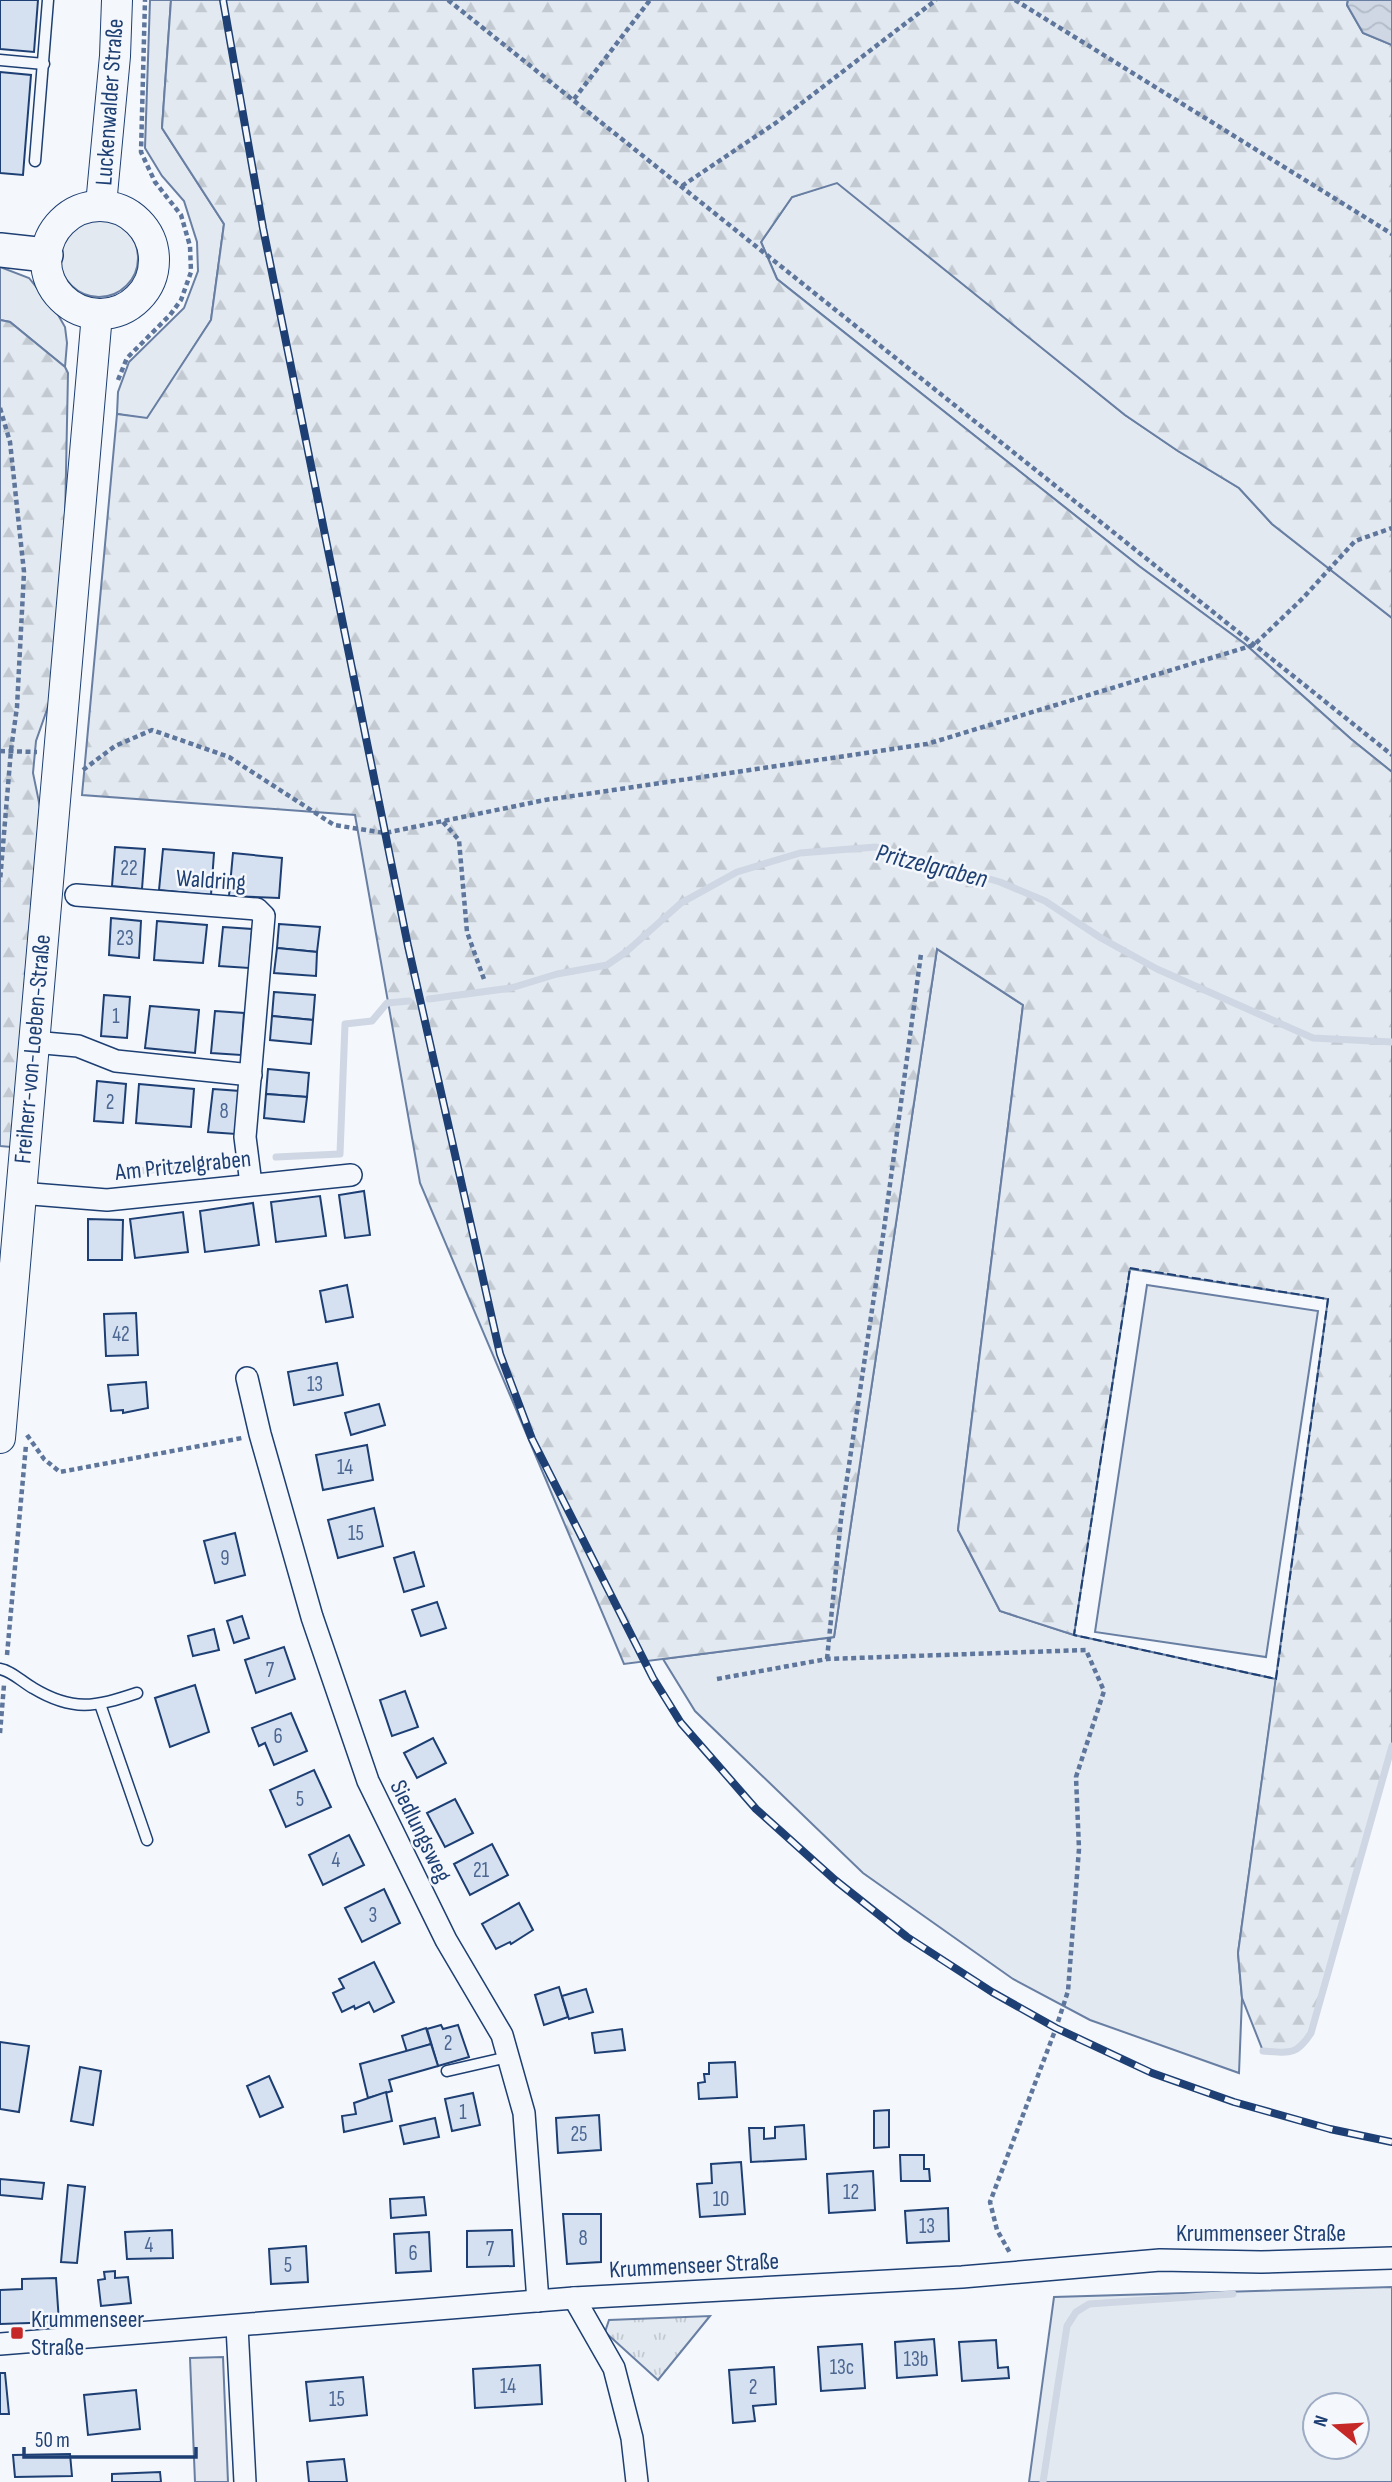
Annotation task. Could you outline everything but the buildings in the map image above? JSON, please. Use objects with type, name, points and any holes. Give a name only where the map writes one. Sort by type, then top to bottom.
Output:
[{"type":"main road","name":"Luckenwalder Straße","points":[[101,205],[115,57],[117,0]]},
{"type":"main road","points":[[101,205],[118,208],[134,216],[146,229],[153,244],[155,262],[151,279],[143,294],[130,306],[114,313],[97,314],[80,311],[65,302],[54,288],[47,272],[46,255],[49,239],[58,225],[70,214],[85,207],[101,205]]},
{"type":"main road","points":[[0,250],[46,255]]},
{"type":"main road","name":"Freiherr-von-Loeben-Straße","points":[[14,1436],[20,1194],[51,828],[69,764],[97,314]]},
{"type":"street","name":"Waldring","points":[[76,895],[257,909],[264,916],[245,1137],[251,1184]]},
{"type":"street","points":[[33,1042],[78,1046],[116,1061],[251,1075]]},
{"type":"street","name":"Am Pritzelgraben","points":[[20,1194],[107,1200],[351,1175]]},
{"type":"street","name":"Siedlungsweg","points":[[247,1378],[260,1434],[312,1617],[368,1782],[446,1940],[502,2035],[524,2113],[538,2301]]},
{"type":"street","name":"Krummenseer Straße","points":[[0,2344],[574,2298],[1021,2272],[1160,2260],[1261,2262],[1392,2258]]},
{"type":"street","points":[[574,2298],[614,2368],[632,2438],[637,2482]]},
{"type":"street","points":[[237,2326],[245,2482]]},
{"type":"lane","points":[[36,161],[48,0]]},
{"type":"lane","points":[[0,60],[44,64]]},
{"type":"lane","points":[[0,1669],[58,1701],[87,1707],[137,1693]]},
{"type":"lane","points":[[100,1704],[147,1840]]},
{"type":"lane","points":[[447,2071],[508,2057]]},
{"type":"path","points":[[114,391],[127,358],[170,315],[181,300],[191,272],[190,246],[181,215],[155,182],[141,152],[145,0]]},
{"type":"path","points":[[448,0],[1392,755]]},
{"type":"path","points":[[574,99],[650,0]]},
{"type":"path","points":[[682,186],[777,122],[936,0]]},
{"type":"path","points":[[1015,0],[1392,234]]},
{"type":"path","points":[[0,408],[10,442],[24,572],[18,707],[11,750],[0,881]]},
{"type":"path","points":[[0,751],[11,750],[69,764],[152,730],[229,757],[334,825],[385,832],[545,800],[927,744],[1254,645],[1303,598],[1355,541],[1392,528]]},
{"type":"path","points":[[442,821],[459,839],[467,932],[485,982]]},
{"type":"path","points":[[827,1659],[841,1519],[921,954]]},
{"type":"path","points":[[14,1436],[60,1472],[260,1434]]},
{"type":"path","points":[[717,1679],[827,1659],[1086,1650],[1104,1691],[1076,1777],[1079,1849],[1068,1991],[990,2202],[997,2230],[1021,2272]]},
{"type":"green space","points":[[150,0],[171,0],[162,128],[224,224],[211,320],[147,419],[117,414],[118,392],[129,362],[184,308],[198,271],[197,242],[184,201],[162,176],[145,148]]},
{"type":"green space","points":[[171,0],[1348,0],[1347,5],[1363,33],[1392,45],[1392,618],[1272,524],[1239,488],[1125,415],[837,183],[792,197],[761,242],[777,279],[1139,566],[1245,644],[1392,772],[1392,1746],[1311,2033],[1296,2049],[1286,2052],[1263,2051],[1242,1998],[1238,1953],[1328,1299],[1130,1269],[1074,1635],[1000,1611],[958,1530],[1023,1005],[937,949],[834,1637],[624,1664],[420,1183],[355,815],[82,795],[117,414],[147,418],[211,320],[224,224],[162,128]]},
{"type":"green space","points":[[837,182],[1125,415],[1239,488],[1272,524],[1392,618],[1392,772],[1245,644],[1139,566],[777,279],[761,242],[792,197]]},
{"type":"green space","points":[[99,219],[114,222],[127,230],[135,243],[138,258],[135,273],[127,286],[114,294],[99,297],[84,294],[71,286],[63,273],[60,258],[63,243],[71,230],[84,222]]},
{"type":"green space","points":[[0,267],[29,278],[57,313],[65,327],[65,367],[10,322],[0,320]]},
{"type":"green space","points":[[0,320],[10,322],[65,367],[68,373],[65,521],[50,701],[36,741],[33,773],[40,807],[11,1147],[0,1146]]},
{"type":"green space","points":[[937,949],[1023,1005],[958,1530],[1000,1611],[1074,1635],[1276,1679],[1238,1953],[1242,1998],[1239,2073],[1090,2020],[1013,1979],[863,1873],[695,1711],[663,1659],[834,1637]]},
{"type":"green space","points":[[1147,1285],[1318,1311],[1266,1657],[1095,1632]]},
{"type":"green space","points":[[1392,2287],[1392,2482],[1029,2482],[1054,2297]]},
{"type":"green space","points":[[710,2316],[658,2380],[605,2332],[609,2320]]},
{"type":"shaded area","points":[[223,2357],[228,2482],[195,2482],[190,2358]]},
{"type":"water","points":[[1348,0],[1392,0],[1392,45],[1363,33],[1347,5]]},
{"type":"waterway","name":"Pritzelgraben","points":[[429,999],[511,988],[557,974],[607,965],[626,952],[681,903],[737,872],[800,853],[876,847],[1000,882],[1045,901],[1101,938],[1157,969],[1313,1038],[1392,1042]]},
{"type":"waterway","name":"Pritzelgraben","points":[[276,1157],[340,1154],[345,1024],[372,1021],[387,1003],[409,1001]]},
{"type":"waterway","name":"Pritzelgraben","points":[[120,1173],[220,1163]]},
{"type":"waterway","points":[[1263,2051],[1291,2051],[1301,2046],[1311,2033],[1392,1746]]},
{"type":"waterway","points":[[1043,2482],[1067,2326],[1076,2312],[1089,2304],[1233,2294]]},
{"type":"railway","points":[[223,0],[263,228],[408,946],[500,1354],[532,1439],[653,1678],[681,1723],[756,1809],[835,1880],[907,1937],[992,1992],[1056,2028],[1152,2073],[1234,2102],[1330,2129],[1392,2142]]},
{"type":"fence","points":[[1130,1268],[1328,1299],[1276,1679],[1074,1635],[1130,1268]]},
{"type":"place","name":"Krummenseer Straße","points":[[17,2333]]}]
